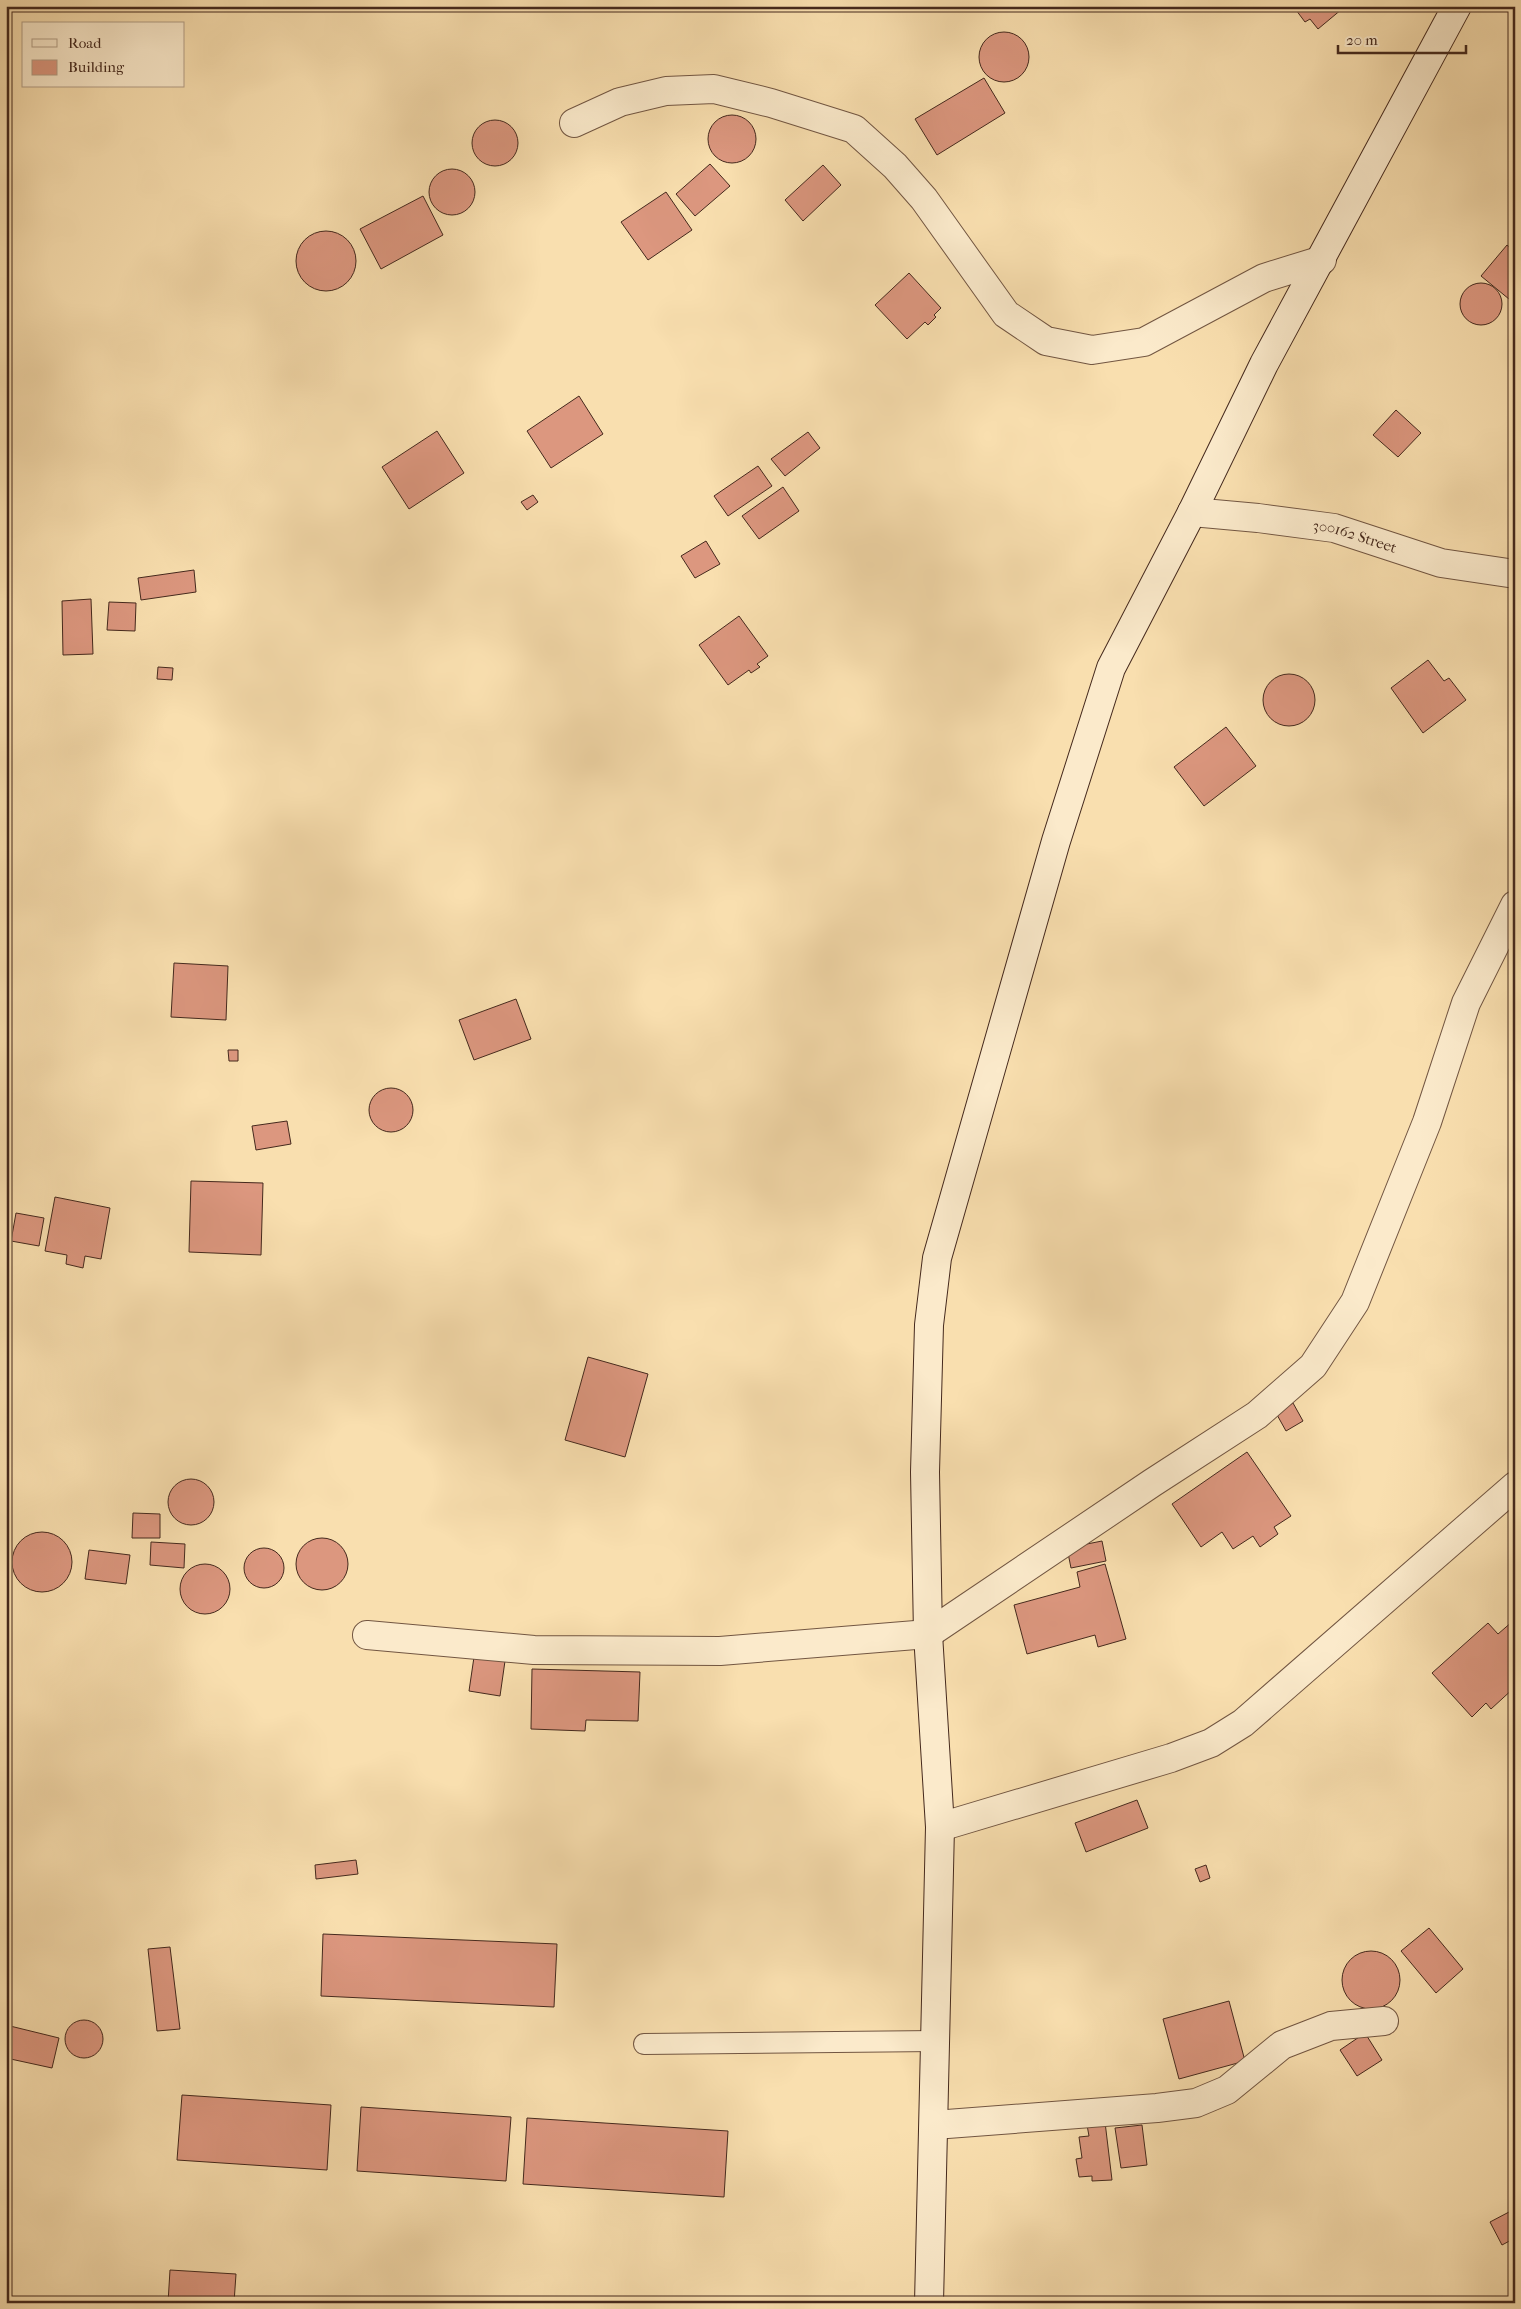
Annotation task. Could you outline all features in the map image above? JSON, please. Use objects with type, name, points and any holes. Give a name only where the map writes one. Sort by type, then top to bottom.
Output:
[{"type":"street","points":[[930,2303],[940,1827],[928,1634],[925,1472],[929,1325],[938,1258],[1056,841],[1111,668],[1192,512],[1264,364],[1322,260],[1457,6]]},
{"type":"street","points":[[574,124],[620,102],[666,90],[714,89],[771,103],[854,129],[895,166],[924,199],[1006,314],[1046,341],[1092,350],[1144,342],[1264,278],[1322,260]]},
{"type":"street","name":"300162 Street","points":[[1192,512],[1334,528],[1441,563],[1515,574]]},
{"type":"street","points":[[367,1635],[534,1650],[720,1651],[928,1634],[1144,1488],[1257,1415],[1313,1366],[1355,1302],[1427,1122],[1466,1003],[1515,905]]},
{"type":"street","points":[[940,1827],[1071,1790],[1211,1743],[1243,1723],[1515,1486]]},
{"type":"street","points":[[934,2125],[1157,2108],[1196,2103],[1227,2090],[1282,2044],[1331,2026],[1384,2022]]},
{"type":"lane","points":[[644,2044],[935,2041]]},
{"type":"building","points":[[1293,6],[1339,6],[1342,9],[1318,29],[1310,19],[1305,22]]},
{"type":"building","points":[[1004,32],[1013,34],[1024,43],[1029,57],[1027,66],[1018,77],[1004,82],[995,80],[984,71],[979,57],[981,48],[990,37]]},
{"type":"building","points":[[984,78],[1005,113],[937,155],[915,119]]},
{"type":"building","points":[[732,115],[741,117],[749,122],[754,130],[756,139],[754,148],[749,156],[741,161],[732,163],[723,161],[715,156],[710,148],[708,139],[710,130],[715,122],[723,117]]},
{"type":"building","points":[[495,120],[508,124],[514,130],[518,143],[514,156],[508,162],[495,166],[482,162],[476,156],[472,143],[476,130],[482,124]]},
{"type":"building","points":[[710,164],[730,186],[695,216],[676,194]]},
{"type":"building","points":[[823,165],[841,185],[803,221],[785,200]]},
{"type":"building","points":[[448,169],[456,169],[465,173],[471,179],[475,192],[471,205],[465,211],[456,215],[448,215],[439,211],[433,205],[429,196],[429,188],[433,179],[439,173]]},
{"type":"building","points":[[666,192],[692,230],[648,260],[621,222]]},
{"type":"building","points":[[423,196],[443,235],[381,269],[360,229]]},
{"type":"building","points":[[326,231],[342,236],[347,240],[351,245],[356,261],[351,277],[347,282],[342,286],[326,291],[310,286],[305,282],[301,277],[296,261],[301,245],[305,240],[310,236]]},
{"type":"building","points":[[1507,245],[1515,252],[1515,304],[1481,276]]},
{"type":"building","points":[[909,273],[941,308],[928,325],[925,322],[907,339],[875,305]]},
{"type":"building","points":[[1481,283],[1496,289],[1502,304],[1496,319],[1481,325],[1466,319],[1460,304],[1466,289]]},
{"type":"building","points":[[579,396],[603,434],[551,468],[527,431]]},
{"type":"building","points":[[1396,410],[1421,433],[1398,457],[1373,435]]},
{"type":"building","points":[[437,431],[464,473],[409,509],[382,467]]},
{"type":"building","points":[[808,432],[820,448],[785,476],[771,459]]},
{"type":"building","points":[[758,466],[772,486],[728,516],[714,496]]},
{"type":"building","points":[[783,487],[799,511],[759,539],[742,516]]},
{"type":"building","points":[[533,495],[538,502],[527,510],[521,502]]},
{"type":"building","points":[[706,541],[720,564],[695,578],[681,556]]},
{"type":"building","points":[[194,570],[196,592],[141,600],[138,578]]},
{"type":"building","points":[[91,599],[93,654],[63,655],[62,601]]},
{"type":"building","points":[[109,602],[136,603],[135,631],[107,630]]},
{"type":"building","points":[[739,616],[768,656],[757,664],[760,667],[751,673],[749,670],[728,685],[699,645]]},
{"type":"building","points":[[1428,660],[1444,681],[1449,678],[1466,700],[1423,733],[1391,688]]},
{"type":"building","points":[[158,667],[173,668],[172,680],[157,679]]},
{"type":"building","points":[[1289,674],[1299,676],[1307,682],[1313,690],[1315,700],[1313,710],[1307,718],[1299,724],[1289,726],[1279,724],[1271,718],[1265,710],[1263,700],[1265,690],[1271,682],[1279,676]]},
{"type":"building","points":[[1226,727],[1256,766],[1204,806],[1174,767]]},
{"type":"building","points":[[174,963],[228,966],[226,1020],[171,1017]]},
{"type":"building","points":[[516,999],[531,1039],[474,1060],[459,1020]]},
{"type":"building","points":[[228,1050],[238,1050],[238,1061],[229,1061]]},
{"type":"building","points":[[391,1088],[403,1092],[409,1098],[413,1110],[409,1122],[403,1128],[391,1132],[379,1128],[373,1122],[369,1110],[373,1098],[379,1092]]},
{"type":"building","points":[[287,1121],[291,1144],[256,1150],[252,1126]]},
{"type":"building","points":[[191,1181],[263,1183],[261,1255],[189,1252]]},
{"type":"building","points":[[55,1197],[110,1208],[101,1259],[85,1256],[83,1268],[66,1264],[67,1255],[45,1251]]},
{"type":"building","points":[[16,1213],[44,1218],[39,1246],[11,1241]]},
{"type":"building","points":[[588,1357],[648,1374],[625,1457],[565,1440]]},
{"type":"building","points":[[1293,1403],[1303,1421],[1286,1431],[1276,1413]]},
{"type":"building","points":[[1247,1452],[1291,1516],[1274,1527],[1278,1534],[1260,1547],[1253,1536],[1233,1549],[1222,1532],[1201,1547],[1172,1504]]},
{"type":"building","points":[[191,1479],[204,1483],[210,1489],[214,1502],[210,1515],[204,1521],[191,1525],[178,1521],[172,1515],[168,1502],[172,1489],[178,1483]]},
{"type":"building","points":[[133,1513],[160,1514],[160,1538],[132,1538]]},
{"type":"building","points":[[42,1532],[59,1537],[67,1545],[72,1562],[67,1579],[59,1587],[42,1592],[25,1587],[17,1579],[12,1562],[17,1545],[25,1537]]},
{"type":"building","points":[[317,1538],[327,1538],[341,1545],[348,1559],[348,1569],[341,1583],[327,1590],[317,1590],[307,1586],[300,1579],[296,1569],[296,1559],[300,1549],[307,1542]]},
{"type":"building","points":[[1102,1541],[1106,1561],[1071,1568],[1067,1548]]},
{"type":"building","points":[[151,1542],[185,1544],[184,1568],[150,1565]]},
{"type":"building","points":[[264,1548],[278,1554],[284,1568],[278,1582],[264,1588],[250,1582],[244,1568],[250,1554]]},
{"type":"building","points":[[89,1550],[130,1555],[126,1584],[85,1579]]},
{"type":"building","points":[[205,1564],[219,1568],[226,1575],[230,1589],[226,1603],[219,1610],[205,1614],[191,1610],[184,1603],[180,1589],[184,1575],[191,1568]]},
{"type":"building","points":[[1105,1564],[1126,1639],[1098,1647],[1095,1635],[1027,1654],[1014,1605],[1080,1587],[1077,1572]]},
{"type":"building","points":[[1513,1621],[1515,1623],[1515,1687],[1491,1709],[1486,1703],[1472,1717],[1432,1673],[1488,1623],[1498,1634]]},
{"type":"building","points":[[474,1657],[505,1661],[500,1696],[469,1691]]},
{"type":"building","points":[[532,1669],[640,1672],[638,1721],[586,1720],[585,1731],[531,1729]]},
{"type":"building","points":[[1137,1800],[1148,1828],[1086,1852],[1075,1823]]},
{"type":"building","points":[[356,1860],[358,1874],[316,1879],[315,1865]]},
{"type":"building","points":[[1206,1865],[1210,1878],[1200,1882],[1195,1869]]},
{"type":"building","points":[[1429,1928],[1463,1969],[1436,1993],[1401,1951]]},
{"type":"building","points":[[323,1934],[557,1944],[554,2007],[321,1996]]},
{"type":"building","points":[[170,1947],[180,2029],[157,2031],[148,1949]]},
{"type":"building","points":[[1371,1951],[1382,1953],[1395,1964],[1400,1980],[1398,1991],[1387,2004],[1371,2009],[1360,2007],[1347,1996],[1342,1980],[1344,1969],[1355,1956]]},
{"type":"building","points":[[1229,2001],[1245,2061],[1179,2079],[1163,2019]]},
{"type":"building","points":[[84,2020],[97,2026],[103,2039],[97,2052],[84,2058],[71,2052],[65,2039],[71,2026]]},
{"type":"building","points":[[6,2025],[59,2038],[52,2068],[6,2058]]},
{"type":"building","points":[[1365,2033],[1382,2060],[1357,2076],[1340,2050]]},
{"type":"building","points":[[182,2095],[331,2105],[327,2170],[177,2160]]},
{"type":"building","points":[[361,2107],[511,2117],[506,2181],[357,2171]]},
{"type":"building","points":[[527,2118],[728,2131],[724,2197],[523,2184]]},
{"type":"building","points":[[1105,2122],[1112,2180],[1092,2181],[1092,2176],[1079,2177],[1076,2159],[1082,2158],[1079,2137],[1089,2136],[1087,2125]]},
{"type":"building","points":[[1142,2125],[1147,2165],[1121,2168],[1115,2128]]},
{"type":"building","points":[[1509,2212],[1515,2223],[1515,2238],[1502,2245],[1490,2222]]},
{"type":"building","points":[[170,2270],[236,2274],[234,2303],[168,2303]]}]
